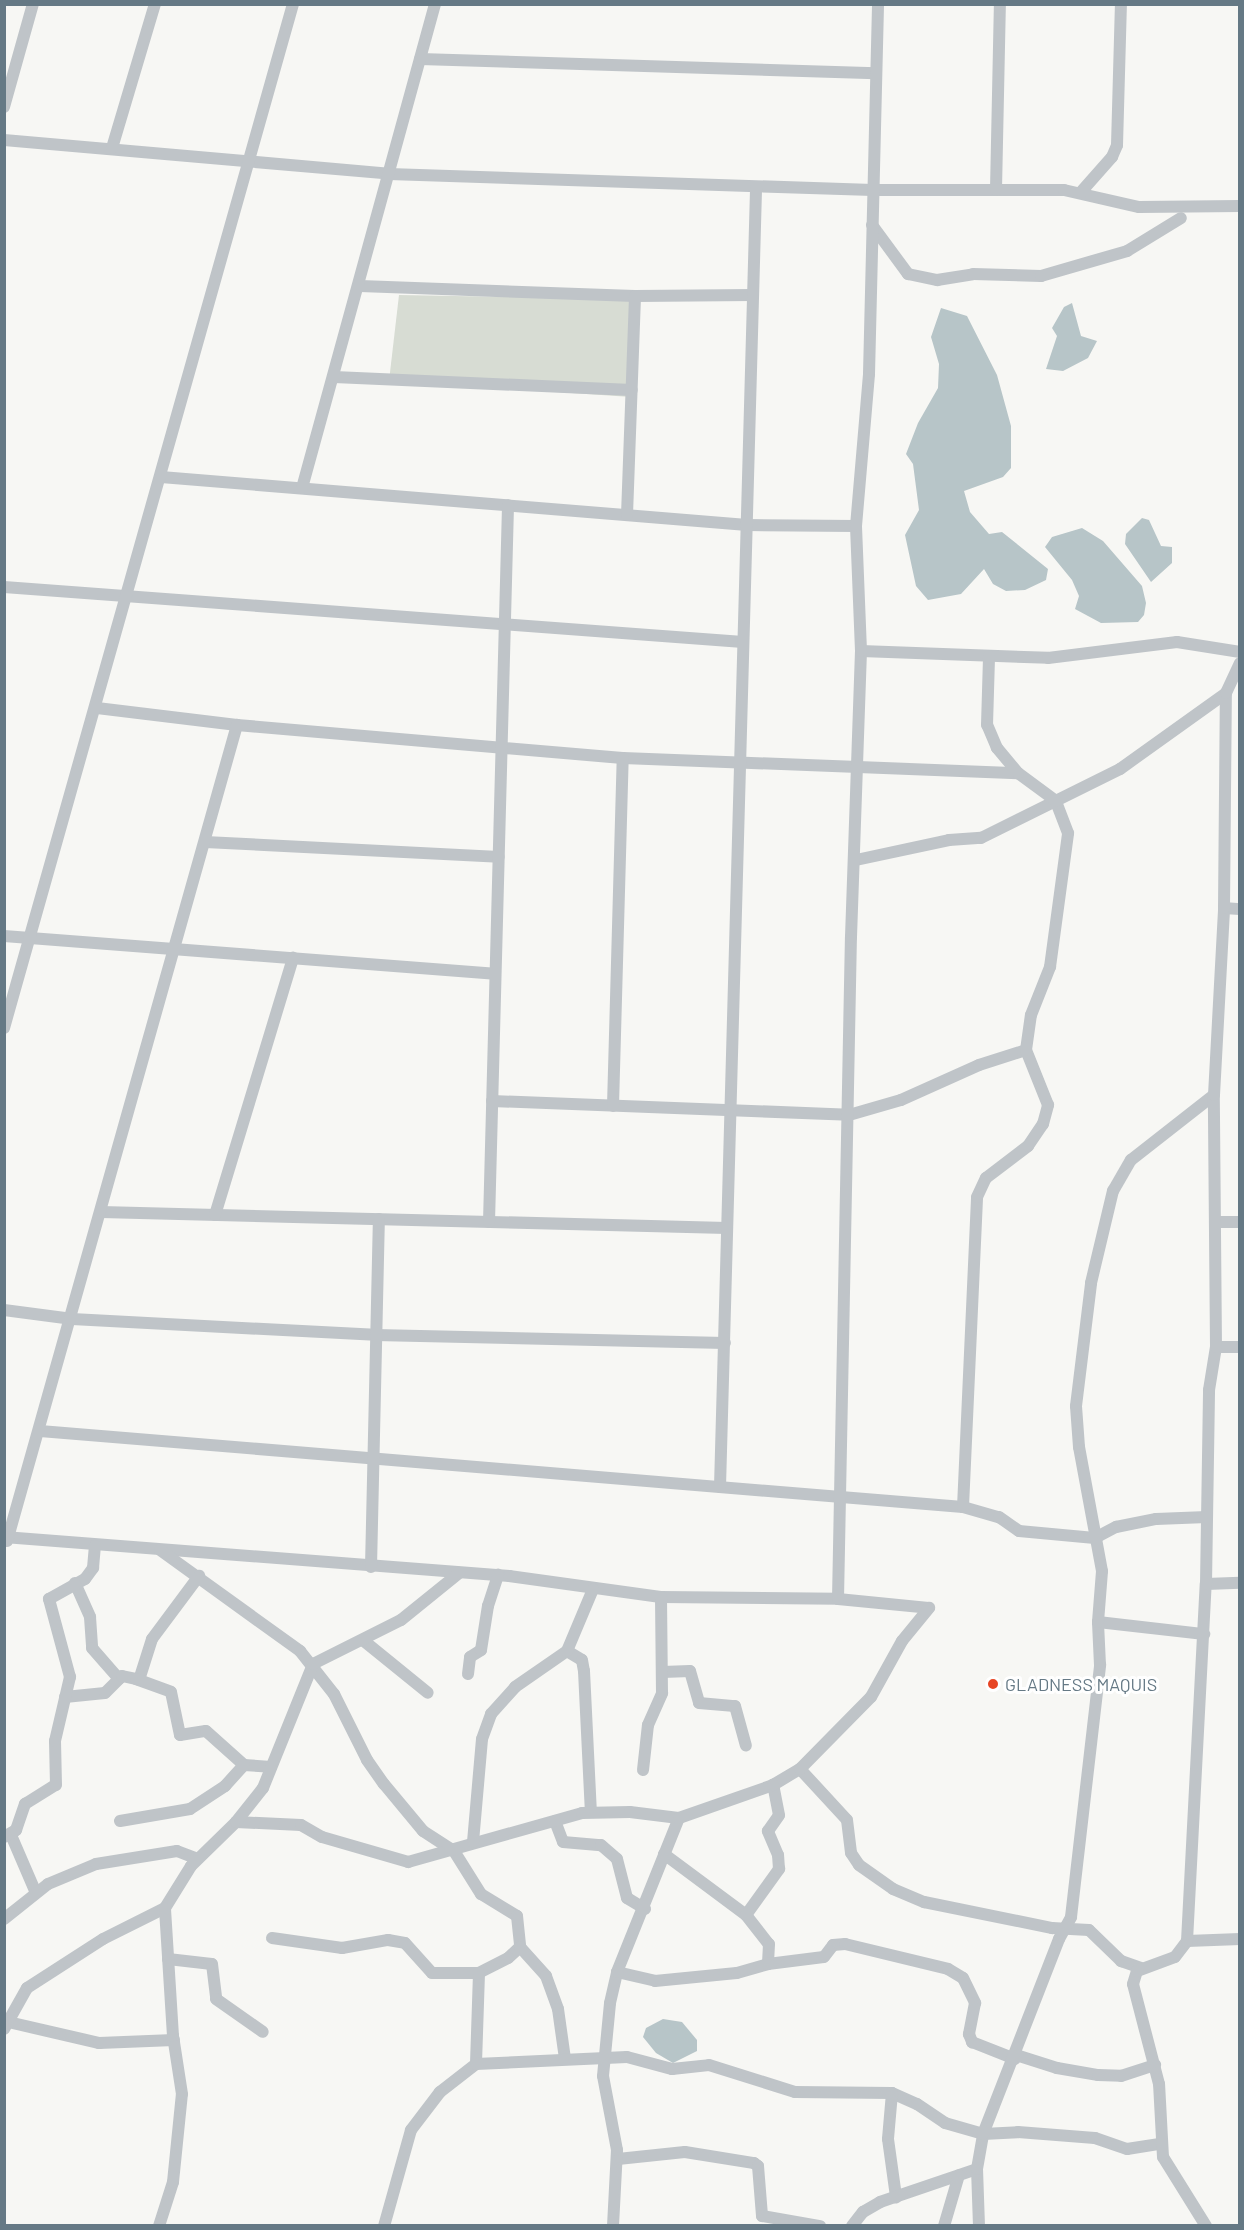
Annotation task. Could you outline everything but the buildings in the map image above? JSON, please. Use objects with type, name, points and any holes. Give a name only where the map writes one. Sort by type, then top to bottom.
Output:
[{"type":"street","points":[[4,107],[33,4]]},
{"type":"street","points":[[112,148],[155,4]]},
{"type":"street","points":[[4,1028],[97,708],[293,4]]},
{"type":"street","points":[[302,489],[360,286],[435,4]]},
{"type":"street","points":[[838,1599],[849,1114],[850,937],[856,860],[861,651],[856,526],[869,374],[878,4]]},
{"type":"street","points":[[996,190],[1000,4]]},
{"type":"street","points":[[1081,192],[1112,157],[1117,145],[1121,4]]},
{"type":"street","points":[[420,59],[876,73]]},
{"type":"street","points":[[4,140],[250,159],[389,174],[756,187],[1081,192],[1139,207],[1239,206]]},
{"type":"street","points":[[720,1487],[737,939],[738,762],[756,187]]},
{"type":"street","points":[[872,225],[908,274],[937,280],[973,274],[1041,276],[1126,251],[1181,218]]},
{"type":"street","points":[[360,286],[635,296],[753,295]]},
{"type":"street","points":[[627,515],[635,296]]},
{"type":"street","points":[[334,377],[632,390]]},
{"type":"street","points":[[161,477],[747,525],[856,526]]},
{"type":"street","points":[[489,1222],[499,857],[502,627],[508,505]]},
{"type":"street","points":[[4,587],[502,627],[743,642]]},
{"type":"street","points":[[861,651],[989,656],[1089,656],[1178,642],[1239,651]]},
{"type":"street","points":[[963,1507],[977,1197],[986,1178],[1028,1146],[1043,1124],[1047,1105],[1026,1050],[1031,1015],[1050,967],[1068,833],[1056,801],[1018,773],[997,748],[987,725],[989,656]]},
{"type":"street","points":[[1206,2226],[1169,2169],[1160,2145],[1160,2102],[1155,2065],[1133,1977],[1141,1968],[1175,1957],[1187,1941],[1206,1584],[1209,1389],[1216,1347],[1218,1222],[1214,1095],[1224,909],[1226,693],[1239,663]]},
{"type":"street","points":[[856,860],[950,840],[981,838],[1120,769],[1226,693]]},
{"type":"street","points":[[97,708],[237,725],[623,758],[1018,773]]},
{"type":"street","points":[[236,1822],[301,1825],[322,1837],[401,1862],[454,1851],[473,1842],[591,1812],[630,1812],[679,1818],[773,1785],[800,1769],[871,1697],[902,1641],[929,1608],[838,1599],[661,1597],[498,1575],[459,1574],[159,1549],[7,1540],[72,1319],[237,725]]},
{"type":"street","points":[[614,1106],[623,758]]},
{"type":"street","points":[[205,842],[499,857]]},
{"type":"street","points":[[1224,909],[1239,909]]},
{"type":"street","points":[[4,936],[495,974]]},
{"type":"street","points":[[215,1215],[293,958]]},
{"type":"street","points":[[492,1101],[849,1114],[901,1100],[979,1065],[1026,1050]]},
{"type":"street","points":[[979,2226],[976,2169],[983,2134],[1016,2057],[1059,1939],[1067,1929],[1099,1676],[1098,1622],[1102,1570],[1095,1538],[1076,1406],[1091,1283],[1113,1191],[1131,1160],[1214,1095]]},
{"type":"street","points":[[101,1212],[727,1228]]},
{"type":"street","points":[[371,1567],[379,1219]]},
{"type":"street","points":[[1218,1222],[1239,1222]]},
{"type":"street","points":[[4,1310],[72,1319],[375,1335],[725,1343]]},
{"type":"street","points":[[1216,1347],[1239,1347]]},
{"type":"street","points":[[40,1431],[372,1455],[963,1507],[999,1517],[1019,1531],[1095,1538],[1116,1527],[1136,1523],[1207,1517]]},
{"type":"street","points":[[36,1893],[8,1836],[25,1804],[56,1785],[55,1741],[70,1677],[68,1659],[49,1599],[75,1583],[93,1568],[95,1546]]},
{"type":"street","points":[[159,1549],[287,1638],[313,1664],[384,1784],[423,1831],[454,1851],[481,1894],[517,1916],[520,1947],[546,1976],[558,2009],[565,2059]]},
{"type":"street","points":[[174,2040],[99,2043],[5,2024],[27,1988],[73,1956],[165,1908],[198,1859],[236,1822],[263,1788],[313,1664],[364,1641],[401,1620],[459,1574]]},
{"type":"street","points":[[468,1674],[470,1657],[481,1650],[488,1606],[498,1575]]},
{"type":"street","points":[[138,1680],[152,1640],[200,1576]]},
{"type":"street","points":[[75,1583],[90,1617],[92,1648],[119,1679]]},
{"type":"street","points":[[1206,1584],[1239,1583]]},
{"type":"street","points":[[473,1842],[482,1739],[491,1714],[516,1687],[567,1651],[593,1589]]},
{"type":"street","points":[[643,1770],[648,1725],[662,1693],[661,1597]]},
{"type":"street","points":[[1098,1622],[1204,1634]]},
{"type":"street","points":[[364,1641],[428,1694]]},
{"type":"street","points":[[567,1651],[582,1660],[591,1812]]},
{"type":"street","points":[[663,1672],[690,1671],[699,1703],[735,1706],[746,1746]]},
{"type":"street","points":[[65,1697],[105,1693],[124,1675],[171,1692],[180,1735],[206,1731],[244,1765],[271,1767]]},
{"type":"street","points":[[120,1821],[190,1809],[225,1786],[244,1765]]},
{"type":"street","points":[[800,1769],[847,1820],[851,1853],[859,1865],[893,1889],[924,1902],[1067,1929],[1089,1930],[1121,1961],[1141,1968]]},
{"type":"street","points":[[746,1915],[779,1869],[778,1855],[768,1831],[779,1815],[773,1785]]},
{"type":"street","points":[[613,2226],[618,2159],[605,2088],[603,2057],[617,1972],[645,1910],[679,1818]]},
{"type":"street","points":[[555,1821],[562,1842],[601,1845],[617,1859],[627,1898],[645,1910]]},
{"type":"street","points":[[4,1919],[36,1893],[71,1872],[96,1864],[177,1851],[198,1859]]},
{"type":"street","points":[[664,1854],[746,1915],[769,1944],[768,1964]]},
{"type":"street","points":[[159,2226],[173,2182],[182,2094],[174,2040],[165,1908]]},
{"type":"street","points":[[272,1938],[336,1947],[388,1940],[405,1943],[432,1973],[479,1973],[508,1958],[520,1947]]},
{"type":"street","points":[[1187,1941],[1239,1939]]},
{"type":"street","points":[[617,1972],[656,1981],[737,1973],[768,1964],[824,1957],[840,1943],[948,1969],[963,1978],[973,1993],[972,2042],[1057,2068],[1098,2075],[1121,2076],[1155,2065]]},
{"type":"street","points":[[168,1959],[212,1964],[216,2000],[263,2032]]},
{"type":"street","points":[[476,2064],[479,1973]]},
{"type":"street","points":[[384,2226],[411,2130],[440,2092],[476,2064],[603,2057],[638,2058],[672,2069],[709,2065],[795,2092],[892,2093],[917,2104],[945,2123],[983,2134],[1017,2132],[1095,2138],[1127,2149],[1160,2145]]},
{"type":"street","points":[[892,2093],[888,2139],[896,2197]]},
{"type":"street","points":[[618,2159],[685,2152],[754,2163],[758,2166],[762,2216],[820,2226]]},
{"type":"street","points":[[852,2226],[872,2207],[976,2169]]},
{"type":"street","points":[[944,2226],[959,2175]]},
{"type":"shaded area","points":[[399,295],[634,299],[631,397],[389,381]]},
{"type":"shaded area","points":[[1072,303],[1081,336],[1097,341],[1088,358],[1063,371],[1046,369],[1057,336],[1052,328],[1064,307]]},
{"type":"shaded area","points":[[941,308],[967,316],[997,375],[1011,426],[1011,468],[1003,477],[964,491],[970,512],[989,534],[1002,532],[1048,569],[1046,580],[1025,590],[1006,591],[993,584],[984,569],[961,594],[928,600],[916,586],[905,535],[919,510],[913,464],[906,454],[918,423],[938,388],[939,364],[931,337]]},
{"type":"shaded area","points":[[1142,518],[1149,520],[1161,546],[1172,547],[1172,563],[1151,582],[1125,544],[1126,534]]},
{"type":"shaded area","points":[[1082,528],[1103,541],[1142,586],[1146,603],[1144,615],[1138,622],[1101,623],[1075,609],[1079,596],[1072,580],[1045,547],[1052,537]]},
{"type":"shaded area","points":[[663,2019],[682,2022],[697,2040],[697,2051],[673,2063],[656,2053],[643,2037],[646,2028]]},
{"type":"place","name":"GLADNESS MAQUIS","points":[[993,1684]]}]
